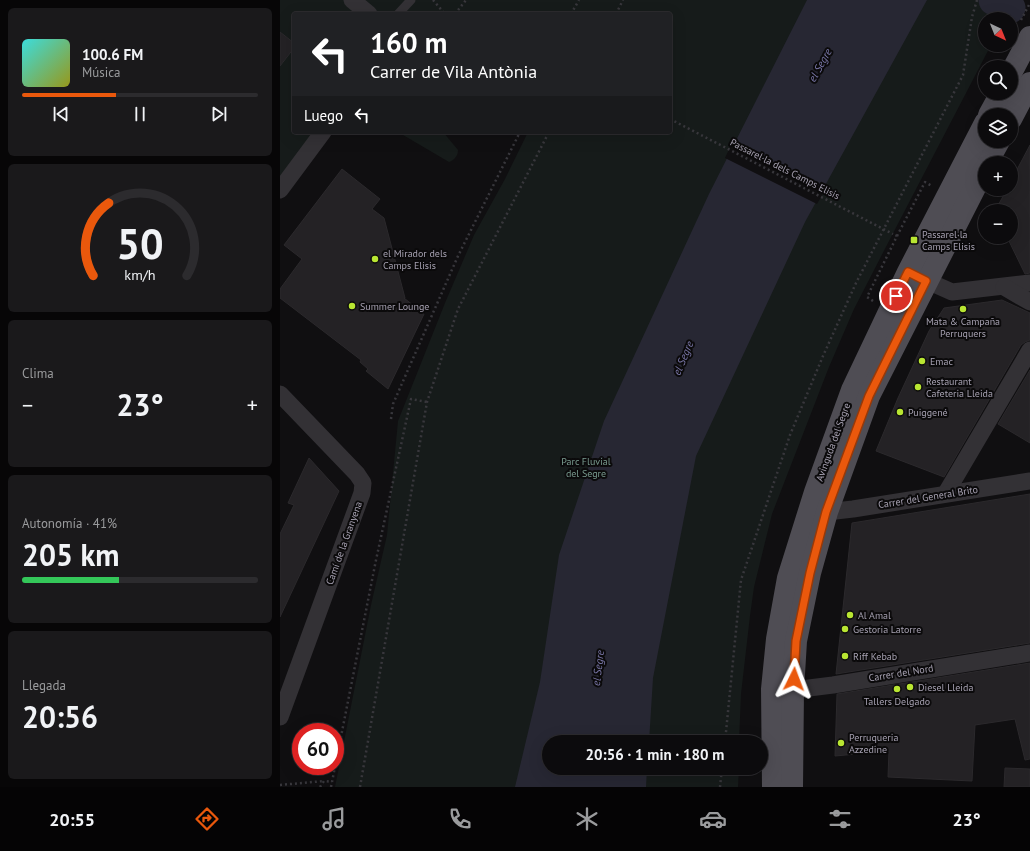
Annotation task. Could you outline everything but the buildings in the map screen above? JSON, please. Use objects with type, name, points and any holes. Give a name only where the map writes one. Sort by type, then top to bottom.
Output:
[{"type":"main road","points":[[1018,60],[1030,37]]},
{"type":"main road","points":[[1017,108],[1030,83]]},
{"type":"main road","name":"Avinguda del Segre","points":[[773,787],[783,690],[796,641],[810,573],[826,512],[869,396],[917,276],[978,139]]},
{"type":"main road","name":"Avinguda del Segre","points":[[792,787],[777,639],[788,578],[815,492],[852,390],[917,276],[978,179]]},
{"type":"street","points":[[352,0],[367,12]]},
{"type":"street","points":[[280,190],[322,134]]},
{"type":"street","points":[[917,276],[952,292],[1030,284]]},
{"type":"street","points":[[1004,287],[1030,302]]},
{"type":"street","points":[[946,494],[1030,350]]},
{"type":"street","name":"Camí de la Granyena","points":[[280,394],[357,474],[362,483],[362,493],[280,717]]},
{"type":"street","name":"Carrer del General Brito","points":[[826,512],[1030,481]]},
{"type":"street","name":"Carrer del Nord","points":[[783,690],[1030,653]]},
{"type":"lane","points":[[400,12],[411,0]]},
{"type":"lane","points":[[406,12],[411,0]]},
{"type":"path","points":[[433,0],[443,12]]},
{"type":"path","points":[[457,12],[466,0]]},
{"type":"path","points":[[572,12],[579,0]]},
{"type":"path","points":[[617,12],[622,0]]},
{"type":"path","points":[[726,735],[741,580],[790,435],[856,283],[964,75],[972,17],[977,0]]},
{"type":"path","name":"Passarel·la dels Camps Elisis","points":[[672,121],[897,236]]},
{"type":"path","points":[[391,419],[393,404],[458,256],[519,134]]},
{"type":"path","points":[[360,787],[427,402],[458,309],[548,134]]},
{"type":"path","points":[[874,301],[867,298],[897,236],[926,182],[933,187]]},
{"type":"path","points":[[331,787],[380,540],[411,399],[427,402]]},
{"type":"path","points":[[720,787],[721,775]]},
{"type":"path","points":[[320,787],[324,782]]},
{"type":"path","points":[[280,785],[332,782]]},
{"type":"green space","name":"Parc Fluvial del Segre","points":[[280,0],[1015,0],[1008,12],[978,12],[978,52],[987,52],[983,60],[978,60],[978,70],[854,309],[829,367],[772,514],[754,587],[741,694],[739,735],[542,735],[542,775],[739,775],[738,787],[335,787],[337,775],[344,775],[344,742],[371,605],[387,535],[398,421],[474,235],[505,179],[527,134],[672,134],[672,12],[292,12],[292,134],[322,134],[280,190]]},
{"type":"green space","points":[[401,134],[445,134],[458,150],[454,159],[449,162]]},
{"type":"water","name":"el Segre","points":[[807,0],[927,0],[805,222],[696,456],[653,678],[649,735],[542,735],[542,775],[647,775],[646,787],[515,787],[540,682],[559,555],[604,421],[709,194]]},
{"type":"pier","points":[[732,143],[825,190],[817,204],[725,158]]},
{"type":"waterway","points":[[994,0],[1010,8]]},
{"type":"place","name":"Passarel·la Camps Elisis","points":[[914,240]]},
{"type":"place","name":"el Mirador dels Camps Elisis","points":[[375,259]]},
{"type":"place","name":"Summer Lounge","points":[[352,306]]},
{"type":"place","name":"Mata & Campaña Perruquers","points":[[963,309]]},
{"type":"place","name":"Emac","points":[[922,361]]},
{"type":"place","name":"Restaurant Cafeteria Lleida","points":[[918,387]]},
{"type":"place","name":"Puiggené","points":[[900,412]]},
{"type":"place","name":"Al Amal","points":[[850,615]]},
{"type":"place","name":"Gestoria Latorre","points":[[845,629]]},
{"type":"place","name":"Riff Kebab","points":[[845,656]]},
{"type":"place","name":"Diesel Lleida","points":[[910,687]]},
{"type":"place","name":"Tallers Delgado","points":[[897,689]]},
{"type":"place","name":"Perruqueria Azzedine","points":[[841,743]]},
{"type":"route","points":[[794,679],[796,641],[810,573],[826,512],[869,396],[926,281],[908,272],[896,296]]}]
